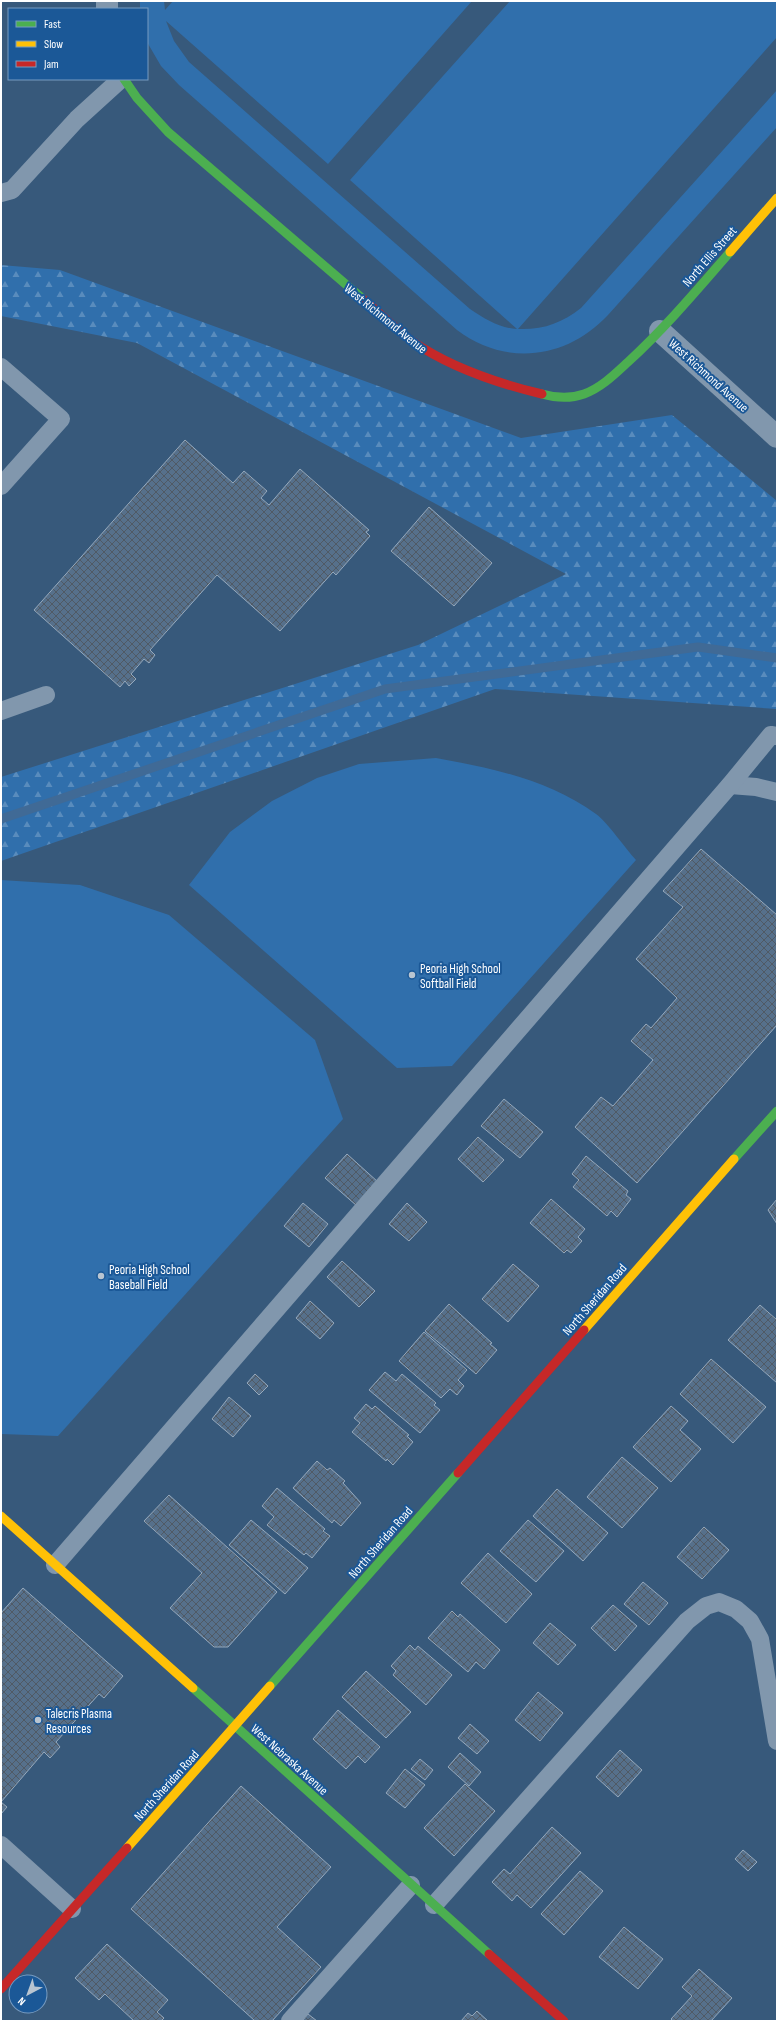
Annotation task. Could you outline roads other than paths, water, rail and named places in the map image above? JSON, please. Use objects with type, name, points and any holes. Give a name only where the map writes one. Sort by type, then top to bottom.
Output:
[{"type":"street","name":"West Richmond Avenue","points":[[123,80],[168,132],[410,340],[431,354],[492,382],[539,394],[558,397],[575,397],[591,391],[603,383],[660,331],[777,437]]},
{"type":"street","name":"North Ellis Street","points":[[660,331],[777,198]]},
{"type":"street","name":"North Sheridan Road","points":[[1,1989],[777,1111]]},
{"type":"street","name":"West Nebraska Avenue","points":[[1,1516],[234,1727],[564,2021]]},
{"type":"lane","points":[[1,193],[12,190],[77,118],[121,80]]},
{"type":"lane","points":[[1,367],[62,419],[1,486]]},
{"type":"lane","points":[[1,711],[46,695]]},
{"type":"lane","points":[[56,1565],[774,736]]},
{"type":"lane","points":[[730,785],[756,787],[777,792]]},
{"type":"lane","points":[[434,1905],[687,1621],[706,1606],[719,1602],[736,1609],[750,1621],[760,1639],[777,1740]]},
{"type":"lane","points":[[1,1845],[72,1909]]},
{"type":"lane","points":[[290,2021],[411,1885]]},
{"type":"waterway","points":[[1,819],[385,689],[698,647],[777,658]]},
{"type":"place","name":"Peoria High School Softball Field","points":[[412,975]]},
{"type":"place","name":"Peoria High School Baseball Field","points":[[101,1276]]},
{"type":"place","name":"Talecris Plasma Resources","points":[[38,1720]]}]
